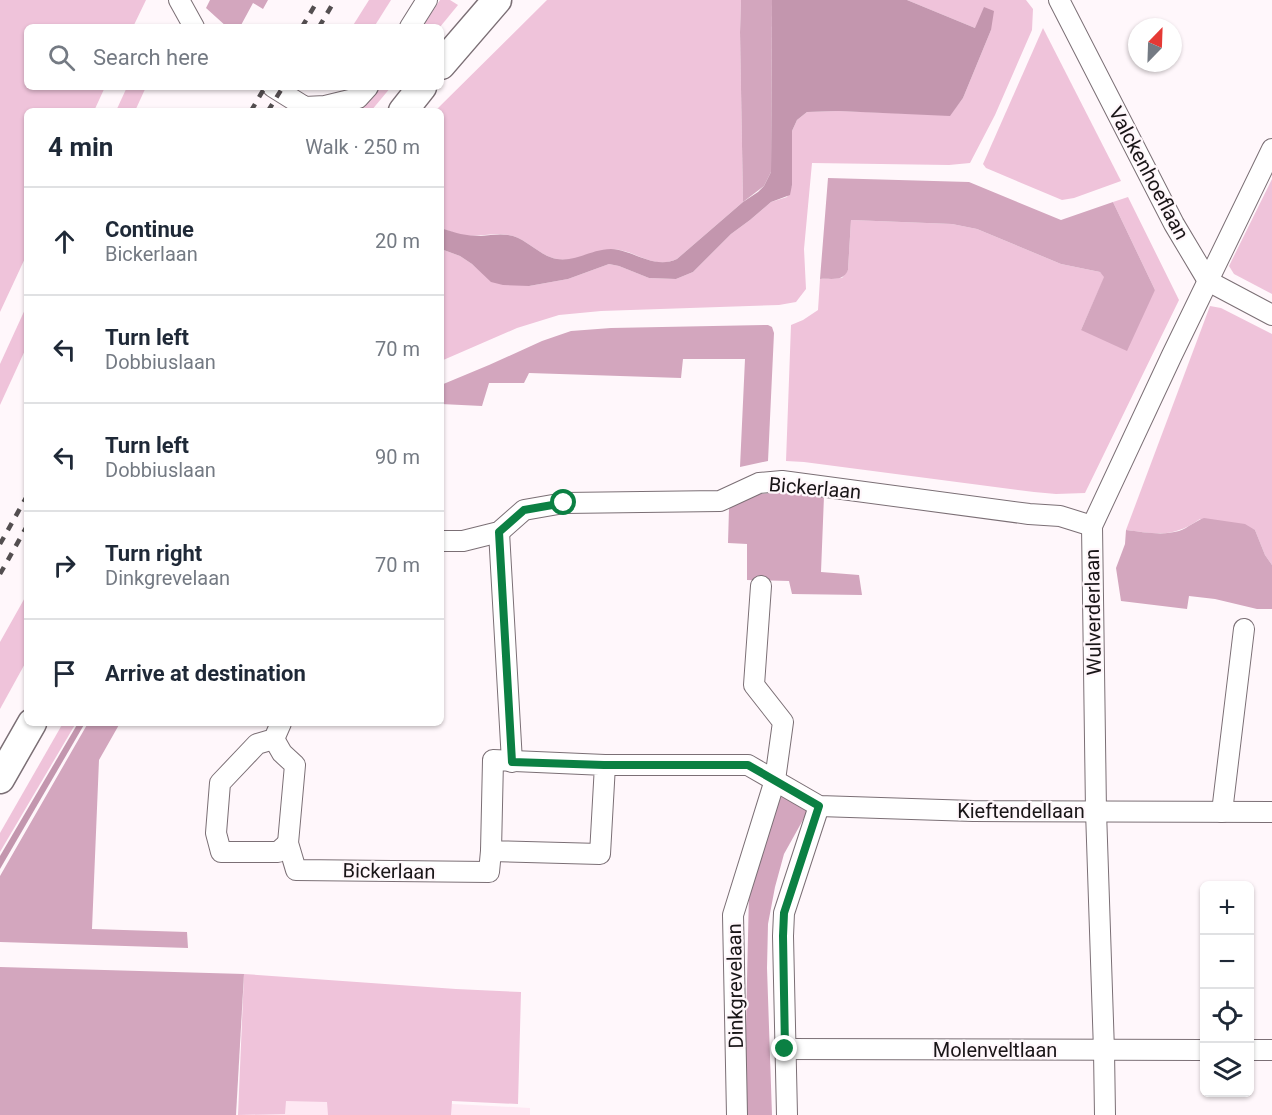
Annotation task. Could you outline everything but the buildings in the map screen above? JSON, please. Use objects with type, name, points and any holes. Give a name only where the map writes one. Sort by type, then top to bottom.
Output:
[{"type":"street","points":[[179,0],[192,24]]},
{"type":"street","points":[[412,24],[427,0]]},
{"type":"street","points":[[444,62],[497,0]]},
{"type":"street","name":"Valckenhoeflaan","points":[[1059,0],[1174,224],[1209,281]]},
{"type":"street","points":[[278,90],[305,107],[325,106],[357,98],[365,90]]},
{"type":"street","points":[[405,108],[420,90]]},
{"type":"street","name":"Wulverderlaan","points":[[1105,1115],[1096,811],[1092,526],[1272,149]]},
{"type":"street","points":[[1209,281],[1272,315]]},
{"type":"street","name":"Bickerlaan","points":[[444,540],[463,541],[499,532],[524,510],[564,503],[720,501],[759,483],[782,481],[1029,514],[1060,516],[1092,526]]},
{"type":"street","points":[[499,532],[512,762]]},
{"type":"street","name":"Dinkgrevelaan","points":[[737,1115],[733,915],[775,780],[783,722],[754,685],[761,586]]},
{"type":"street","points":[[1222,812],[1244,629]]},
{"type":"street","points":[[0,779],[30,726]]},
{"type":"street","name":"Bickerlaan","points":[[288,843],[278,852],[221,852],[216,833],[220,783],[256,744],[277,731],[282,753],[295,765],[288,843],[296,870],[489,872],[491,851]]},
{"type":"street","points":[[604,765],[600,854],[491,851],[493,760],[604,765],[748,765],[819,806],[784,913],[787,1115]]},
{"type":"street","name":"Kieftendellaan","points":[[819,806],[973,811],[1272,812]]},
{"type":"street","name":"Molenveltlaan","points":[[785,1049],[1200,1050]]},
{"type":"street","points":[[1254,1050],[1272,1050]]},
{"type":"shaded area","points":[[0,0],[146,0],[134,24],[24,24],[24,90],[104,90],[95,108],[24,108],[24,260],[0,312]]},
{"type":"shaded area","points":[[210,0],[268,0],[263,9],[253,3],[242,24],[224,24],[206,8]]},
{"type":"shaded area","points":[[369,0],[391,0],[376,24],[354,24]]},
{"type":"shaded area","points":[[440,0],[450,0],[458,5],[442,24],[424,24]]},
{"type":"shaded area","points":[[547,0],[741,0],[743,202],[677,259],[669,262],[655,262],[620,250],[604,251],[573,259],[557,259],[545,255],[513,236],[496,234],[467,236],[444,229],[444,108],[438,108]]},
{"type":"shaded area","points":[[741,0],[772,0],[771,172],[764,186],[743,202],[740,32]]},
{"type":"shaded area","points":[[772,0],[907,0],[975,28],[984,7],[994,11],[991,30],[963,98],[950,116],[838,111],[807,112],[797,120],[792,131],[790,195],[771,202],[731,234],[693,272],[676,279],[649,278],[609,264],[568,279],[529,286],[503,285],[491,282],[472,264],[460,256],[444,250],[444,229],[470,235],[513,236],[545,255],[557,259],[571,259],[611,249],[652,261],[669,262],[677,259],[743,202],[758,192],[771,172]]},
{"type":"shaded area","points":[[907,0],[1026,0],[1033,9],[1032,30],[995,115],[970,163],[949,165],[812,163],[804,249],[806,289],[796,302],[779,305],[601,311],[559,315],[517,328],[444,360],[444,250],[460,256],[480,271],[529,286],[568,279],[609,264],[649,278],[676,279],[693,272],[731,234],[771,202],[787,197],[792,185],[792,131],[797,120],[807,112],[950,115],[963,98],[991,30],[975,28]]},
{"type":"shaded area","points":[[1043,28],[1121,181],[1062,200],[986,168],[983,164]]},
{"type":"shaded area","points":[[126,90],[145,90],[136,108],[117,108]]},
{"type":"shaded area","points":[[377,90],[388,90],[374,108],[357,108]]},
{"type":"shaded area","points":[[828,178],[969,182],[1061,220],[1113,202],[1155,290],[1127,351],[1081,330],[1104,277],[1100,272],[1061,264],[977,229],[952,224],[851,220],[846,274],[840,278],[820,279]]},
{"type":"shaded area","points":[[1272,179],[1272,294],[1234,274],[1229,266]]},
{"type":"shaded area","points":[[1128,197],[1179,300],[1085,493],[1034,492],[786,461],[791,325],[818,310],[820,279],[842,278],[848,270],[851,220],[952,224],[977,229],[1061,264],[1100,272],[1105,276],[1081,330],[1155,290],[1113,202]]},
{"type":"shaded area","points":[[1210,306],[1221,308],[1272,334],[1272,565],[1265,555],[1255,530],[1200,519],[1173,532],[1126,530]]},
{"type":"shaded area","points":[[24,312],[24,353],[0,405],[0,364]]},
{"type":"shaded area","points":[[768,325],[772,327],[774,333],[768,461],[740,467],[745,359],[683,359],[681,378],[529,373],[524,383],[489,383],[482,406],[444,404],[444,384],[542,341],[571,331]]},
{"type":"shaded area","points":[[786,492],[824,496],[821,572],[859,575],[862,595],[792,594],[789,581],[747,580],[747,544],[728,543],[729,509],[755,495]]},
{"type":"shaded area","points":[[1204,518],[1245,524],[1255,530],[1265,555],[1272,565],[1272,609],[1257,609],[1215,599],[1189,596],[1187,609],[1121,601],[1116,568],[1125,544],[1126,530],[1152,533],[1173,532],[1182,530]]},
{"type":"shaded area","points":[[24,599],[24,665],[0,709],[0,642]]},
{"type":"shaded area","points":[[61,726],[74,726],[0,852],[0,833]]},
{"type":"shaded area","points":[[76,726],[83,726],[0,869],[0,856]]},
{"type":"shaded area","points":[[86,726],[118,726],[99,760],[92,929],[187,932],[188,948],[0,942],[0,876]]},
{"type":"shaded area","points":[[782,793],[809,809],[784,854],[768,924],[767,968],[772,1115],[744,1115],[749,892],[755,861]]},
{"type":"shaded area","points":[[0,967],[244,974],[236,1115],[0,1115]]},
{"type":"shaded area","points":[[244,974],[521,992],[518,1104],[452,1101],[451,1115],[328,1115],[327,1102],[286,1101],[285,1114],[238,1115]]},
{"type":"shaded area","points":[[243,1093],[530,1108],[530,1115],[241,1115]]},
{"type":"railway","points":[[304,24],[318,0]]},
{"type":"railway","points":[[321,24],[335,0]]},
{"type":"railway","points":[[253,108],[263,90]]},
{"type":"railway","points":[[270,108],[281,90]]},
{"type":"railway","points":[[0,544],[24,501]]},
{"type":"railway","points":[[0,574],[24,531]]},
{"type":"route","points":[[564,503],[524,510],[499,532],[512,762],[604,765],[748,765],[819,806],[784,913],[785,1049]]}]
